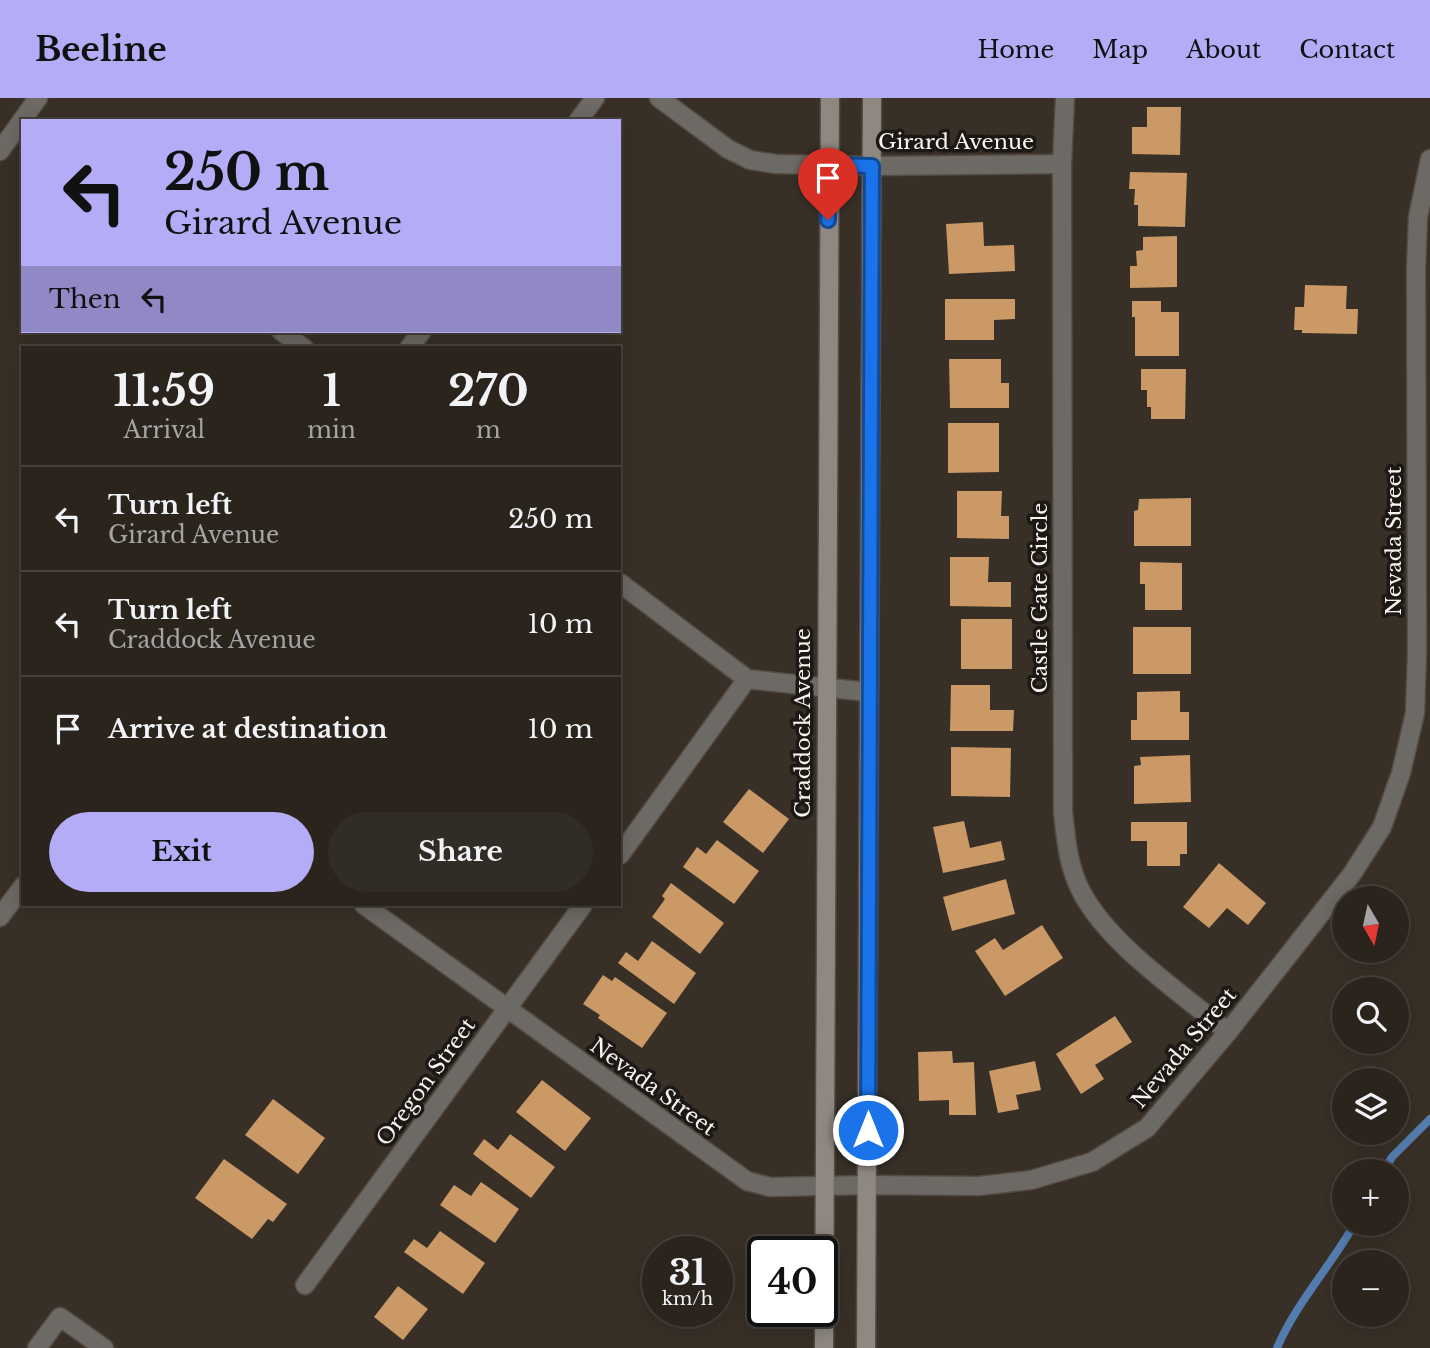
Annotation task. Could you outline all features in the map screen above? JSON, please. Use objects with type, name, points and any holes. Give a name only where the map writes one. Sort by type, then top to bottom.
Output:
[{"type":"street","points":[[0,151],[12,130],[38,98]]},
{"type":"street","points":[[579,119],[595,98]]},
{"type":"street","name":"Girard Avenue","points":[[659,98],[728,149],[750,160],[776,164],[872,166],[1062,164]]},
{"type":"street","name":"Craddock Avenue","points":[[824,1348],[830,98]]},
{"type":"street","points":[[866,1348],[872,98]]},
{"type":"street","name":"Castle Gate Circle","points":[[1065,98],[1062,164],[1063,812],[1068,853],[1080,890],[1101,923],[1228,1032]]},
{"type":"street","name":"Nevada Street","points":[[365,906],[747,1181],[770,1186],[979,1186],[1031,1180],[1091,1162],[1147,1128],[1228,1032],[1352,874],[1382,827],[1401,773],[1415,713],[1423,460],[1418,217],[1430,159]]},
{"type":"street","points":[[284,333],[301,346]]},
{"type":"street","points":[[621,584],[747,679],[869,692]]},
{"type":"street","points":[[621,854],[747,679]]},
{"type":"street","points":[[0,917],[21,889]]},
{"type":"street","name":"Oregon Street","points":[[305,1285],[582,906]]},
{"type":"street","points":[[37,1348],[60,1317],[104,1348]]},
{"type":"building","points":[[1147,107],[1181,107],[1180,155],[1132,154],[1132,127],[1147,127]]},
{"type":"building","points":[[1130,172],[1187,173],[1185,227],[1138,226],[1138,205],[1134,205],[1135,189],[1129,189]]},
{"type":"building","points":[[983,222],[984,246],[1014,245],[1015,271],[949,274],[946,224]]},
{"type":"building","points":[[1177,236],[1177,287],[1130,288],[1130,266],[1137,266],[1136,251],[1143,250],[1143,237]]},
{"type":"building","points":[[1305,285],[1347,286],[1346,309],[1358,309],[1357,334],[1302,333],[1302,330],[1294,330],[1295,307],[1304,307]]},
{"type":"building","points":[[945,299],[1015,299],[1015,319],[994,320],[994,340],[945,340]]},
{"type":"building","points":[[1132,301],[1161,301],[1161,312],[1179,312],[1179,356],[1135,356],[1135,317],[1132,317]]},
{"type":"building","points":[[949,359],[1001,359],[1001,383],[1009,383],[1009,408],[950,408]]},
{"type":"building","points":[[1141,369],[1186,369],[1185,419],[1151,419],[1151,407],[1147,407],[1147,390],[1141,390]]},
{"type":"building","points":[[948,423],[999,423],[999,472],[948,473]]},
{"type":"building","points":[[957,491],[1002,491],[1001,516],[1009,516],[1009,539],[957,538]]},
{"type":"building","points":[[1191,498],[1191,546],[1134,546],[1134,511],[1138,510],[1139,499]]},
{"type":"building","points":[[950,557],[989,557],[988,582],[1011,582],[1011,607],[950,606]]},
{"type":"building","points":[[1140,562],[1182,563],[1182,610],[1145,610],[1145,584],[1140,584]]},
{"type":"building","points":[[961,619],[1012,619],[1012,669],[961,669]]},
{"type":"building","points":[[1133,627],[1191,627],[1191,674],[1133,674]]},
{"type":"building","points":[[951,685],[990,685],[990,710],[1014,710],[1013,731],[950,731]]},
{"type":"building","points":[[1180,691],[1180,712],[1189,712],[1189,740],[1131,740],[1131,720],[1137,720],[1137,692]]},
{"type":"building","points":[[951,747],[1011,748],[1010,797],[951,796]]},
{"type":"building","points":[[1190,755],[1191,802],[1134,804],[1134,766],[1141,765],[1140,757]]},
{"type":"building","points":[[749,789],[789,819],[763,853],[723,822]]},
{"type":"building","points":[[964,821],[970,848],[1001,841],[1005,860],[943,873],[933,827]]},
{"type":"building","points":[[1131,822],[1187,822],[1187,854],[1180,854],[1180,866],[1147,866],[1147,841],[1131,841]]},
{"type":"building","points":[[717,840],[759,871],[734,904],[683,867],[697,847],[706,854]]},
{"type":"building","points":[[1219,863],[1266,903],[1248,925],[1227,908],[1209,928],[1183,907]]},
{"type":"building","points":[[1006,879],[1015,914],[952,931],[943,897]]},
{"type":"building","points":[[671,883],[724,923],[700,954],[652,917],[665,899],[662,896]]},
{"type":"building","points":[[1042,925],[1063,958],[1005,996],[975,951],[995,938],[1003,950]]},
{"type":"building","points":[[652,941],[696,973],[674,1004],[618,963],[626,952],[638,961]]},
{"type":"building","points":[[603,975],[612,981],[615,977],[667,1013],[642,1048],[598,1018],[600,1015],[583,1004]]},
{"type":"building","points":[[1115,1016],[1132,1042],[1095,1065],[1104,1079],[1081,1094],[1056,1054]]},
{"type":"building","points":[[952,1051],[953,1063],[974,1062],[976,1115],[949,1115],[949,1100],[919,1101],[918,1052]]},
{"type":"building","points":[[1035,1061],[1041,1090],[1016,1095],[1019,1109],[998,1113],[989,1071]]},
{"type":"building","points":[[542,1080],[591,1118],[565,1151],[516,1112]]},
{"type":"building","points":[[273,1099],[325,1138],[298,1174],[245,1135]]},
{"type":"building","points":[[510,1134],[555,1167],[531,1198],[473,1154],[484,1139],[498,1150]]},
{"type":"building","points":[[224,1159],[287,1204],[273,1222],[268,1219],[252,1239],[195,1198]]},
{"type":"building","points":[[481,1182],[519,1209],[495,1243],[440,1205],[454,1185],[471,1196]]},
{"type":"building","points":[[440,1231],[485,1263],[463,1294],[404,1252],[414,1239],[427,1248]]},
{"type":"building","points":[[398,1286],[428,1309],[403,1340],[374,1317]]},
{"type":"waterway","points":[[1391,1159],[1430,1119]]},
{"type":"waterway","points":[[1277,1348],[1294,1316],[1347,1236]]},
{"type":"route","points":[[828,220],[829,165],[872,166],[868,1130]]}]
